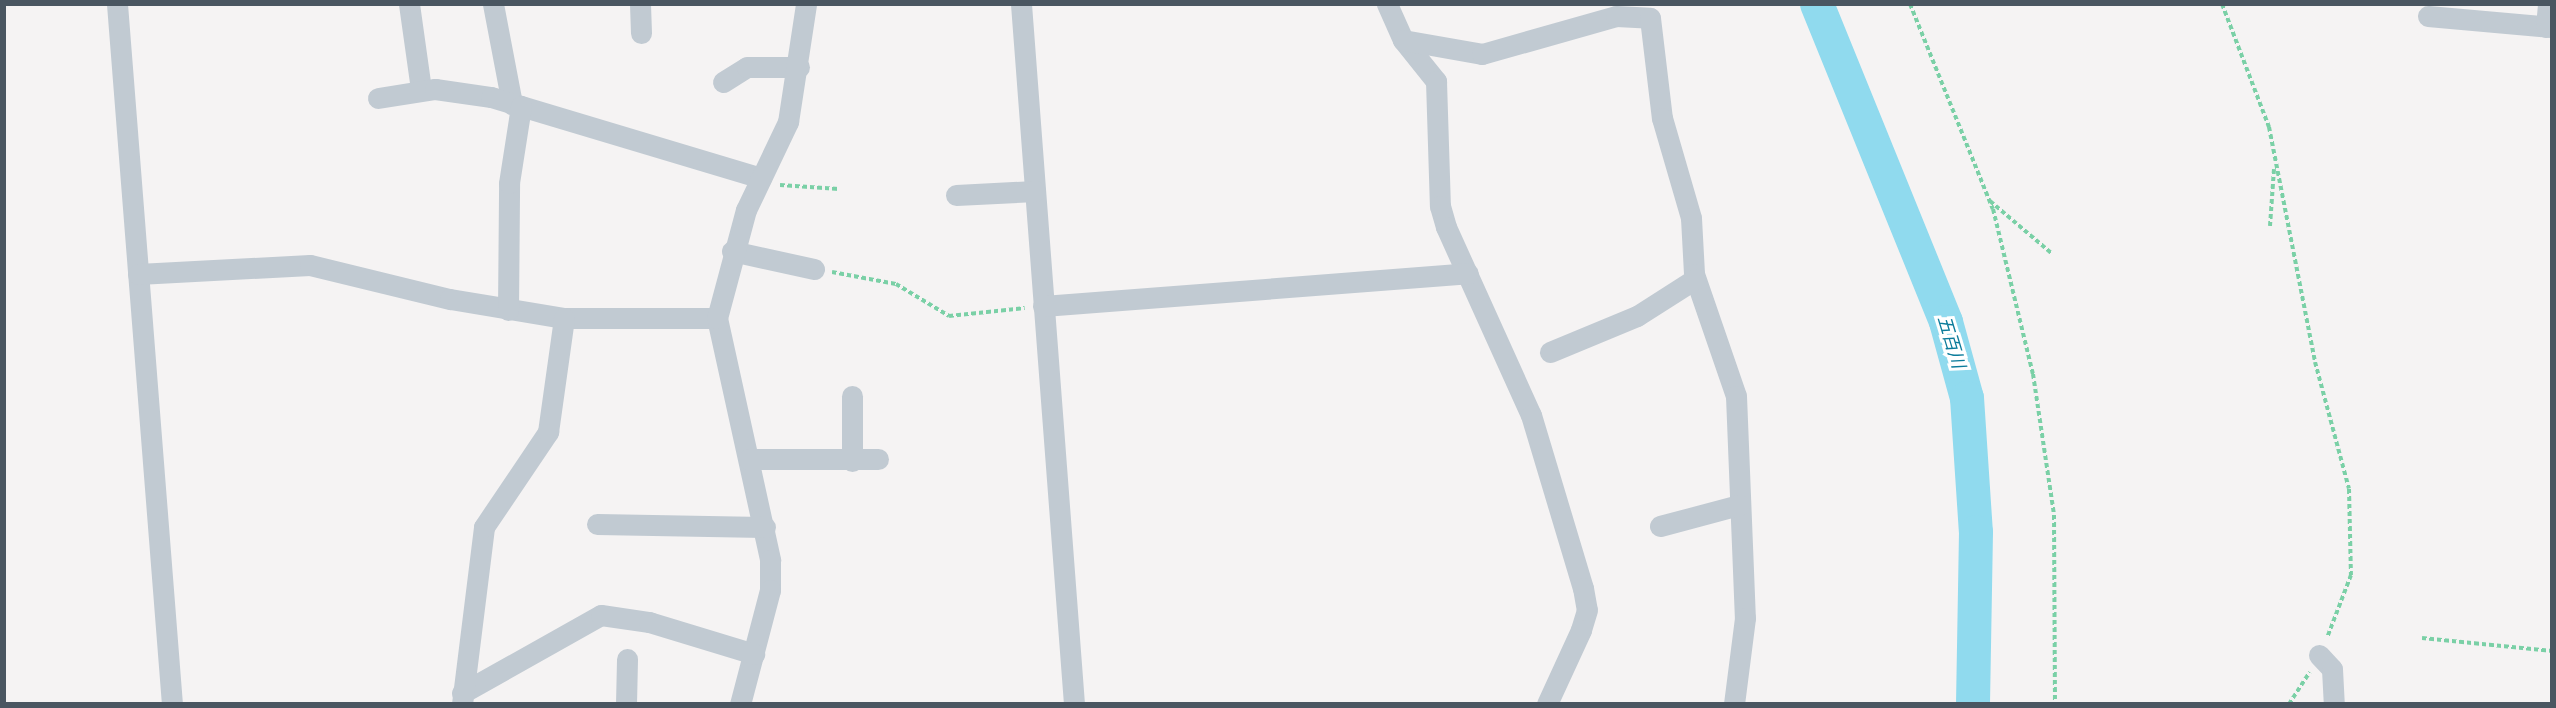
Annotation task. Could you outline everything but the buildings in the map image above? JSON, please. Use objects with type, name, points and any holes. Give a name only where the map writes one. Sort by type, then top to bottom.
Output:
[{"type":"street","points":[[117,4],[172,704]]},
{"type":"street","points":[[410,4],[421,89]]},
{"type":"street","points":[[494,4],[517,105],[509,183],[508,310]]},
{"type":"street","points":[[640,4],[641,33]]},
{"type":"street","points":[[740,704],[770,590],[765,527],[717,318],[732,251],[760,181],[788,122],[799,67],[806,4]]},
{"type":"street","points":[[1021,4],[1074,704]]},
{"type":"street","points":[[1387,4],[1402,40],[1436,81],[1440,206],[1531,415],[1587,610],[1547,704]]},
{"type":"street","points":[[2428,16],[2548,27],[2548,4]]},
{"type":"street","points":[[1402,40],[1482,54],[1614,10],[1641,14],[1655,31],[1662,118],[1691,218],[1695,279],[1736,396],[1745,618],[1734,704]]},
{"type":"street","points":[[723,82],[747,67],[799,67]]},
{"type":"street","points":[[378,98],[421,89],[459,91],[517,105],[760,181]]},
{"type":"street","points":[[956,195],[1035,191]]},
{"type":"street","points":[[732,251],[814,269]]},
{"type":"street","points":[[138,274],[310,265],[508,310],[564,318],[717,318]]},
{"type":"street","points":[[1043,306],[1468,273]]},
{"type":"street","points":[[1550,352],[1637,316],[1695,279]]},
{"type":"street","points":[[462,698],[483,527],[548,432],[564,318]]},
{"type":"street","points":[[852,396],[852,461]]},
{"type":"street","points":[[749,459],[852,461],[878,459]]},
{"type":"street","points":[[1660,526],[1739,505]]},
{"type":"street","points":[[597,524],[765,527]]},
{"type":"street","points":[[462,698],[601,615],[649,622],[754,654]]},
{"type":"street","points":[[2319,655],[2332,669],[2334,704]]},
{"type":"street","points":[[626,704],[627,659]]},
{"type":"path","points":[[1910,4],[1990,200],[2033,374],[2054,515],[2055,704]]},
{"type":"path","points":[[2222,4],[2269,127],[2274,168],[2349,489],[2351,575],[2319,655],[2289,704]]},
{"type":"path","points":[[2270,226],[2274,168]]},
{"type":"path","points":[[760,181],[839,189]]},
{"type":"path","points":[[1990,200],[2051,253]]},
{"type":"path","points":[[814,269],[896,284],[949,316],[1043,306]]},
{"type":"path","points":[[2422,638],[2552,651]]},
{"type":"waterway","name":"五百川","points":[[1817,4],[1946,322],[1967,398],[1976,532],[1973,704]]}]
